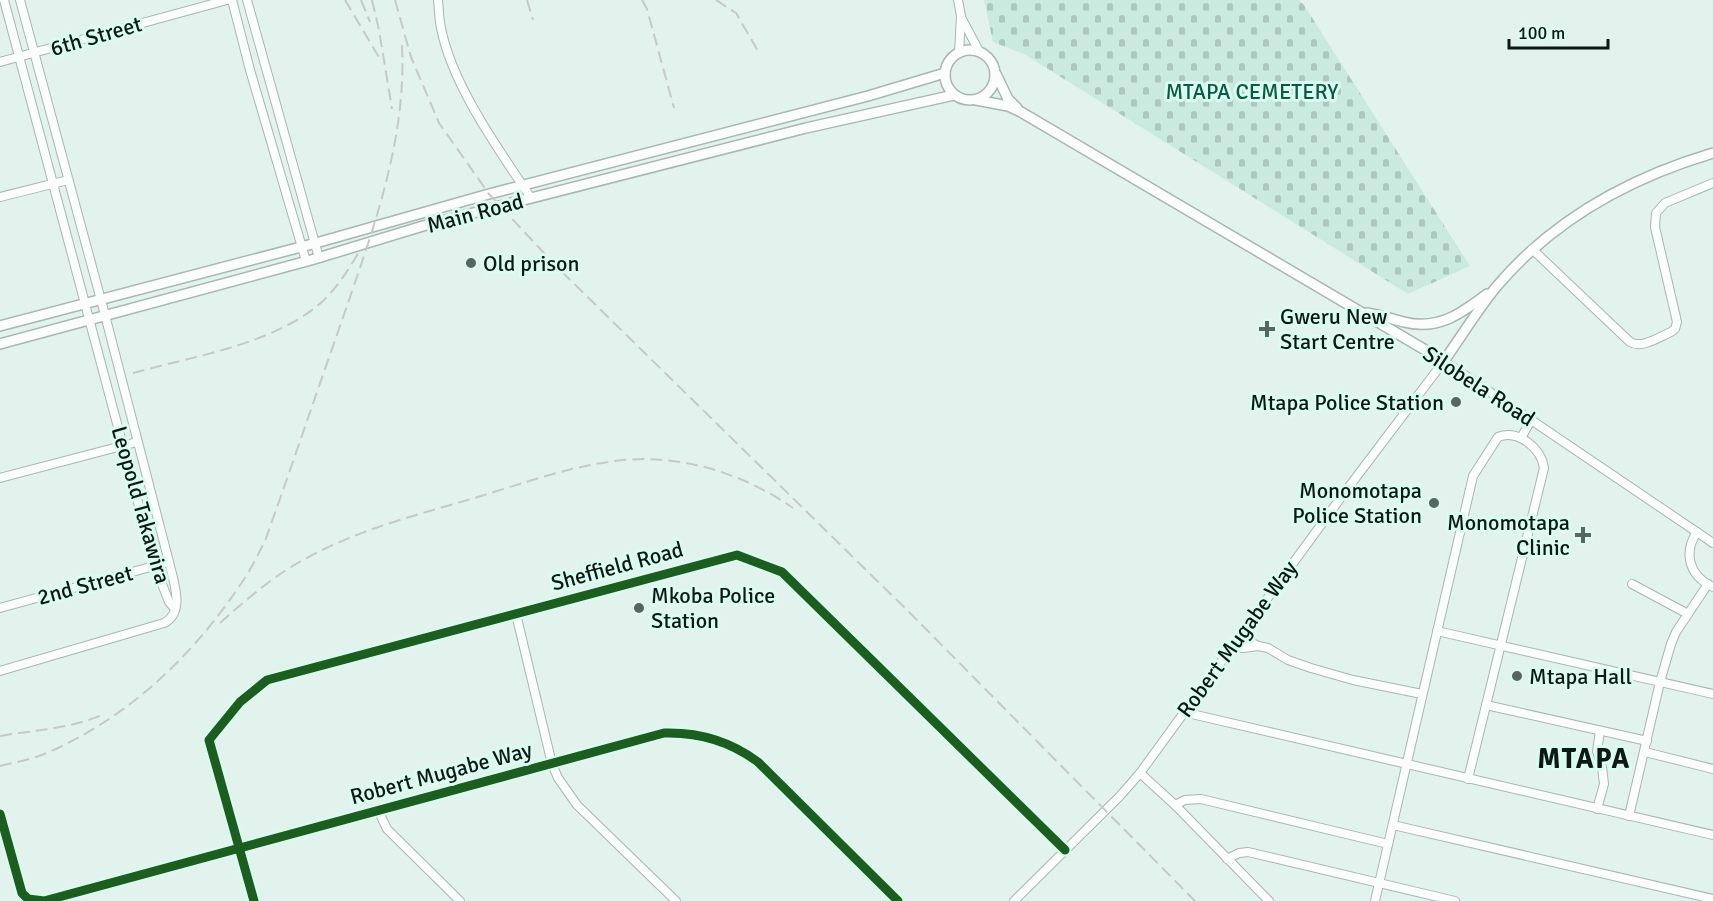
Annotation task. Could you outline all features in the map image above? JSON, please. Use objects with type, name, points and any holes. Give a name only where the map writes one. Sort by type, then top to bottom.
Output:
[{"type":"main road","points":[[979,51],[990,59],[996,72],[991,90],[976,100],[964,100],[954,95],[946,83],[945,73],[952,58],[959,52],[979,51]]},
{"type":"main road","name":"Silobela Road","points":[[996,72],[1000,86],[1008,99],[1021,112]]},
{"type":"main road","name":"Main Road","points":[[0,326],[868,96],[945,73]]},
{"type":"main road","name":"Main Road","points":[[0,344],[319,258],[423,226],[806,128],[954,95]]},
{"type":"main road","name":"Silobela Road","points":[[976,100],[1008,106],[1021,112],[1444,362]]},
{"type":"main road","points":[[1444,362],[1496,287],[1532,249],[1572,217],[1598,200],[1656,172],[1713,153]]},
{"type":"main road","points":[[639,156],[643,170]]},
{"type":"main road","points":[[212,270],[214,285]]},
{"type":"main road","points":[[1362,312],[1386,316],[1406,323],[1439,323],[1457,316],[1496,287]]},
{"type":"street","name":"Leopold Takawira","points":[[4,0],[155,566],[169,602],[175,609]]},
{"type":"street","name":"Leopold Takawira","points":[[20,0],[169,562],[177,598],[175,609]]},
{"type":"street","name":"6th Street","points":[[0,62],[229,0]]},
{"type":"street","points":[[229,0],[306,261]]},
{"type":"street","points":[[247,0],[319,258]]},
{"type":"street","points":[[438,0],[441,28],[460,82],[486,128],[531,198]]},
{"type":"street","points":[[958,0],[961,16],[959,52]]},
{"type":"street","points":[[961,16],[979,51]]},
{"type":"street","points":[[266,126],[281,122]]},
{"type":"street","points":[[0,197],[68,180]]},
{"type":"street","points":[[1532,249],[1630,342],[1641,345],[1671,332],[1675,329],[1677,322],[1655,227],[1656,213],[1665,203],[1713,183]]},
{"type":"street","name":"Silobela Road","points":[[1444,362],[1713,543]]},
{"type":"street","name":"Robert Mugabe Way","points":[[1014,901],[1120,796],[1140,773],[1239,636],[1444,362]]},
{"type":"street","points":[[1521,438],[1531,420]]},
{"type":"street","points":[[1375,901],[1473,476],[1498,437],[1505,435],[1521,438],[1538,452],[1544,468],[1468,779]]},
{"type":"street","points":[[0,478],[137,442]]},
{"type":"street","points":[[1629,816],[1671,644],[1688,615],[1711,585],[1694,570],[1690,563],[1689,549],[1697,532]]},
{"type":"street","name":"Sheffield Road","points":[[239,848],[208,740],[240,702],[267,680],[737,555],[782,572],[1065,850]]},
{"type":"street","name":"2nd Street","points":[[0,608],[169,562]]},
{"type":"street","points":[[1632,584],[1688,615]]},
{"type":"street","points":[[0,671],[164,623],[171,618],[175,609]]},
{"type":"street","points":[[516,614],[552,764],[558,778],[577,805],[676,901]]},
{"type":"street","points":[[1437,631],[1660,682],[1711,690]]},
{"type":"street","points":[[1239,636],[1268,648],[1288,660],[1311,668],[1353,680],[1422,694]]},
{"type":"street","points":[[1231,648],[1258,645]]},
{"type":"street","points":[[1486,705],[1647,741]]},
{"type":"street","points":[[1183,712],[1713,835]]},
{"type":"street","points":[[1597,809],[1604,784],[1598,751],[1600,731]]},
{"type":"street","name":"Robert Mugabe Way","points":[[0,814],[22,893],[28,899],[44,901],[664,733],[682,732],[731,745],[758,762],[898,901]]},
{"type":"street","points":[[1645,752],[1713,769]]},
{"type":"street","points":[[1140,773],[1175,805],[1269,901]]},
{"type":"street","points":[[1175,805],[1185,800],[1201,799],[1388,844]]},
{"type":"street","points":[[378,810],[387,829],[460,901]]},
{"type":"street","points":[[1393,825],[1713,899]]},
{"type":"street","points":[[239,848],[254,901]]},
{"type":"street","points":[[1227,859],[1239,853],[1248,852],[1455,901]]},
{"type":"green space","name":"MTAPA CEMETERY","points":[[984,0],[1299,0],[1470,266],[1408,294],[1024,54],[993,42]]},
{"type":"railway","points":[[345,0],[380,59]]},
{"type":"railway","points":[[361,0],[370,22]]},
{"type":"railway","points":[[372,0],[392,109]]},
{"type":"railway","points":[[395,0],[411,57],[439,123],[489,194],[557,267],[910,613],[1195,901]]},
{"type":"railway","points":[[527,0],[533,20]]},
{"type":"railway","points":[[642,0],[647,9],[674,108]]},
{"type":"railway","points":[[716,0],[736,13],[758,51]]},
{"type":"railway","points":[[0,766],[49,752],[105,722],[131,703],[179,660],[201,636],[244,580],[265,541],[374,225],[399,118],[402,45]]},
{"type":"railway","points":[[133,373],[234,347],[283,328],[324,300],[343,277],[359,252]]},
{"type":"railway","points":[[220,623],[281,574],[303,560],[346,539],[413,516],[594,464],[641,459],[698,465],[747,482],[793,508]]},
{"type":"railway","points":[[0,736],[64,726],[102,715]]},
{"type":"cycle path","points":[[254,901],[209,740],[240,702],[267,680],[737,555],[782,572],[1065,850]]},
{"type":"cycle path","points":[[0,814],[22,893],[28,899],[44,901],[664,733],[689,734],[725,743],[758,762],[898,901]]},
{"type":"place","name":"Old prison","points":[[471,263]]},
{"type":"place","name":"Gweru New Start Centre","points":[[1267,329]]},
{"type":"place","name":"Mtapa Police Station","points":[[1456,402]]},
{"type":"place","name":"Monomotapa Police Station","points":[[1434,503]]},
{"type":"place","name":"Monomotapa Clinic","points":[[1583,535]]},
{"type":"place","name":"Mkoba Police Station","points":[[639,608]]},
{"type":"place","name":"Mtapa Hall","points":[[1517,676]]},
{"type":"district","name":"MTAPA","points":[[1584,759]]}]
